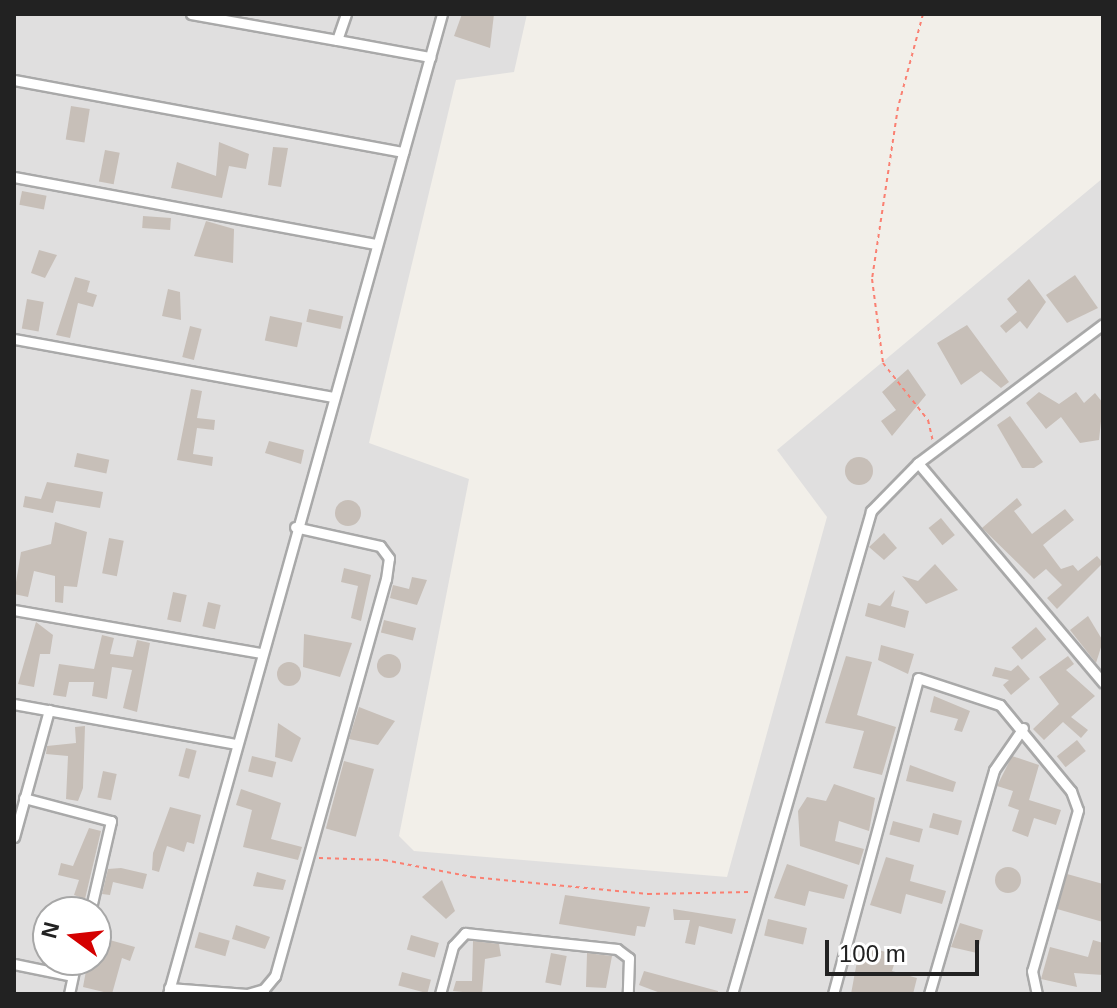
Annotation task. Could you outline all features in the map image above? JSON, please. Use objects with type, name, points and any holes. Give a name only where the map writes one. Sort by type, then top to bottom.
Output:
[{"type":"street","points":[[191,14],[430,57]]},
{"type":"street","points":[[337,40],[346,14]]},
{"type":"street","points":[[295,527],[371,543],[389,558],[275,976],[264,989],[168,991],[295,527],[442,14]]},
{"type":"street","points":[[14,80],[403,152]]},
{"type":"street","points":[[14,177],[377,244]]},
{"type":"street","points":[[732,994],[862,532],[881,497],[918,463],[1103,324]]},
{"type":"street","points":[[14,339],[333,397]]},
{"type":"street","points":[[918,463],[1101,678]]},
{"type":"street","points":[[14,610],[261,653]]},
{"type":"street","points":[[833,994],[918,678],[987,698],[1023,728],[1078,810],[1032,971],[1037,994]]},
{"type":"street","points":[[14,704],[236,744]]},
{"type":"street","points":[[14,837],[49,710]]},
{"type":"street","points":[[929,994],[994,770],[1023,728]]},
{"type":"street","points":[[24,798],[111,821],[94,896]]},
{"type":"street","points":[[440,994],[453,946],[465,933],[617,949],[629,958],[628,994]]},
{"type":"street","points":[[69,994],[72,976]]},
{"type":"path","points":[[923,14],[898,107],[872,279],[883,363],[928,420],[936,450]]},
{"type":"path","points":[[305,858],[384,860],[472,877],[648,894],[762,891]]},
{"type":"shaded area","points":[[14,14],[527,14],[514,72],[456,80],[369,443],[469,479],[399,836],[414,851],[727,877],[827,517],[777,450],[1103,178],[1103,994],[14,994]]},
{"type":"building","points":[[462,14],[494,14],[490,48],[454,36]]},
{"type":"building","points":[[71,106],[90,109],[84,143],[66,140]]},
{"type":"building","points":[[219,142],[249,154],[246,169],[229,166],[222,198],[171,188],[177,162],[216,176]]},
{"type":"building","points":[[273,147],[288,148],[281,187],[268,185]]},
{"type":"building","points":[[105,150],[120,153],[114,184],[99,181]]},
{"type":"building","points":[[22,191],[47,196],[44,210],[19,205]]},
{"type":"building","points":[[143,216],[171,218],[170,230],[142,228]]},
{"type":"building","points":[[206,221],[234,229],[233,263],[194,256]]},
{"type":"building","points":[[39,250],[57,255],[45,278],[31,273]]},
{"type":"building","points":[[1075,275],[1098,308],[1067,323],[1046,295]]},
{"type":"building","points":[[75,277],[90,281],[87,292],[97,295],[93,307],[78,303],[70,338],[56,335]]},
{"type":"building","points":[[1029,279],[1046,302],[1027,329],[1020,321],[1006,333],[1000,326],[1017,312],[1007,299]]},
{"type":"building","points":[[168,289],[180,292],[181,320],[162,316]]},
{"type":"building","points":[[27,299],[44,302],[39,331],[22,329]]},
{"type":"building","points":[[309,309],[343,316],[341,329],[306,322]]},
{"type":"building","points":[[270,316],[302,323],[297,347],[265,340]]},
{"type":"building","points":[[967,325],[1009,382],[1001,388],[981,371],[961,385],[937,343]]},
{"type":"building","points":[[190,326],[202,329],[194,360],[182,357]]},
{"type":"building","points":[[908,369],[926,395],[892,436],[881,421],[896,410],[882,392]]},
{"type":"building","points":[[191,389],[202,391],[197,418],[215,420],[214,430],[197,428],[193,454],[213,457],[212,466],[177,460]]},
{"type":"building","points":[[1039,392],[1059,404],[1076,392],[1084,403],[1095,393],[1103,403],[1099,440],[1080,443],[1061,417],[1046,429],[1026,403]]},
{"type":"building","points":[[1010,416],[1043,462],[1034,468],[1022,468],[997,425]]},
{"type":"building","points":[[269,441],[304,450],[301,464],[265,453]]},
{"type":"building","points":[[77,453],[109,460],[106,474],[74,467]]},
{"type":"building","points":[[859,457],[869,461],[873,471],[869,481],[859,485],[849,481],[845,471],[849,461]]},
{"type":"building","points":[[47,482],[103,492],[100,508],[56,501],[53,513],[23,507],[25,496],[41,499]]},
{"type":"building","points":[[1017,498],[1022,505],[1014,511],[1032,534],[1065,509],[1074,520],[1043,545],[1061,569],[1073,565],[1078,571],[1097,556],[1103,563],[1057,609],[1047,598],[1062,585],[1046,569],[1034,579],[982,528]]},
{"type":"building","points":[[348,500],[358,503],[361,513],[358,523],[348,526],[338,523],[335,513],[338,503]]},
{"type":"building","points":[[941,518],[955,535],[942,545],[929,528]]},
{"type":"building","points":[[55,522],[87,532],[77,587],[64,586],[63,603],[55,602],[55,576],[34,571],[28,597],[14,594],[21,552],[51,544]]},
{"type":"building","points":[[884,533],[897,548],[884,560],[869,547]]},
{"type":"building","points":[[109,538],[124,541],[117,576],[102,573]]},
{"type":"building","points":[[935,564],[958,590],[926,604],[902,576],[918,581]]},
{"type":"building","points":[[344,568],[371,575],[361,621],[351,618],[358,586],[341,582]]},
{"type":"building","points":[[412,577],[427,580],[417,605],[390,598],[393,585],[409,589]]},
{"type":"building","points":[[895,590],[891,606],[909,611],[905,628],[865,616],[868,603],[880,606]]},
{"type":"building","points":[[173,592],[187,595],[181,622],[167,619]]},
{"type":"building","points":[[208,602],[221,605],[215,629],[202,626]]},
{"type":"building","points":[[1088,616],[1103,641],[1096,663],[1070,630]]},
{"type":"building","points":[[384,620],[416,628],[413,641],[381,633]]},
{"type":"building","points":[[36,622],[53,635],[50,654],[40,654],[34,687],[18,684]]},
{"type":"building","points":[[1036,627],[1046,639],[1022,660],[1011,648]]},
{"type":"building","points":[[304,634],[352,643],[340,677],[303,667]]},
{"type":"building","points":[[102,635],[114,638],[110,654],[133,657],[137,640],[150,643],[137,712],[123,708],[132,670],[112,667],[107,699],[92,696],[94,682],[69,682],[66,697],[53,695],[59,664],[94,669]]},
{"type":"building","points":[[881,645],[914,654],[908,674],[878,660]]},
{"type":"building","points":[[389,654],[397,658],[401,666],[397,674],[389,678],[381,674],[377,666],[381,658]]},
{"type":"building","points":[[846,656],[872,662],[857,715],[896,727],[882,775],[853,768],[864,731],[825,723]]},
{"type":"building","points":[[1068,656],[1074,664],[1066,670],[1095,696],[1071,717],[1088,730],[1081,738],[1063,722],[1044,740],[1033,729],[1059,704],[1039,677]]},
{"type":"building","points":[[289,662],[297,666],[301,674],[297,682],[289,686],[281,682],[277,674],[281,666]]},
{"type":"building","points":[[1018,665],[1030,679],[1011,695],[1003,685],[1009,680],[992,676],[995,667],[1011,671]]},
{"type":"building","points":[[934,696],[970,711],[962,732],[954,730],[958,719],[930,712]]},
{"type":"building","points":[[359,707],[395,721],[378,745],[349,739]]},
{"type":"building","points":[[278,723],[301,738],[292,762],[275,757]]},
{"type":"building","points":[[85,726],[83,788],[78,801],[66,799],[68,756],[46,754],[47,746],[76,743],[75,727]]},
{"type":"building","points":[[1077,740],[1086,751],[1066,767],[1057,756]]},
{"type":"building","points":[[186,748],[197,751],[189,779],[178,776]]},
{"type":"building","points":[[252,756],[276,762],[272,778],[248,772]]},
{"type":"building","points":[[1012,756],[1039,765],[1029,800],[1061,810],[1056,825],[1034,818],[1028,837],[1012,831],[1019,810],[1008,806],[1013,791],[997,786]]},
{"type":"building","points":[[344,761],[374,769],[356,837],[326,829]]},
{"type":"building","points":[[910,765],[956,782],[953,792],[906,781]]},
{"type":"building","points":[[103,771],[117,774],[111,800],[97,797]]},
{"type":"building","points":[[834,784],[875,798],[869,831],[839,821],[835,841],[864,849],[859,865],[800,846],[798,811],[807,797],[826,801]]},
{"type":"building","points":[[241,789],[281,803],[271,839],[302,847],[298,860],[243,847],[252,810],[236,805]]},
{"type":"building","points":[[170,807],[201,815],[194,844],[187,842],[184,852],[167,846],[159,872],[152,870],[153,853]]},
{"type":"building","points":[[933,813],[962,821],[958,835],[929,827]]},
{"type":"building","points":[[893,821],[923,829],[919,843],[889,835]]},
{"type":"building","points":[[89,828],[101,831],[86,896],[74,895],[79,880],[58,875],[61,863],[73,866]]},
{"type":"building","points":[[886,857],[914,865],[910,881],[946,891],[942,904],[906,894],[901,914],[870,905]]},
{"type":"building","points":[[787,864],[848,885],[844,899],[809,891],[805,906],[774,898]]},
{"type":"building","points":[[1008,867],[1017,871],[1021,880],[1017,889],[1008,893],[999,889],[995,880],[999,871]]},
{"type":"building","points":[[121,868],[147,874],[143,889],[113,882],[110,895],[102,894],[108,869]]},
{"type":"building","points":[[257,872],[286,880],[283,890],[253,886]]},
{"type":"building","points":[[1067,874],[1103,884],[1103,922],[1057,909]]},
{"type":"building","points":[[442,880],[455,911],[446,919],[422,897]]},
{"type":"building","points":[[565,895],[650,907],[645,927],[637,926],[635,936],[559,924]]},
{"type":"building","points":[[673,909],[736,919],[732,934],[699,926],[695,945],[685,943],[690,920],[674,920]]},
{"type":"building","points":[[768,919],[807,928],[803,945],[764,936]]},
{"type":"building","points":[[960,923],[983,930],[977,953],[951,947]]},
{"type":"building","points":[[236,925],[270,937],[265,949],[232,939]]},
{"type":"building","points":[[199,932],[230,941],[225,956],[195,947]]},
{"type":"building","points":[[411,935],[439,943],[435,957],[407,949]]},
{"type":"building","points":[[1093,940],[1103,943],[1103,975],[1074,973],[1077,987],[1041,979],[1050,947],[1088,957]]},
{"type":"building","points":[[112,941],[135,947],[130,961],[122,958],[112,994],[83,987],[85,976],[112,976]]},
{"type":"building","points":[[473,941],[499,944],[501,956],[485,959],[482,994],[453,991],[456,981],[472,981]]},
{"type":"building","points":[[860,945],[897,955],[892,971],[917,978],[913,994],[851,994]]},
{"type":"building","points":[[551,953],[567,956],[561,986],[545,982]]},
{"type":"building","points":[[587,953],[612,956],[606,988],[586,987]]},
{"type":"building","points":[[644,971],[718,991],[718,994],[663,994],[639,985]]},
{"type":"building","points":[[402,972],[431,980],[427,993],[398,986]]}]
